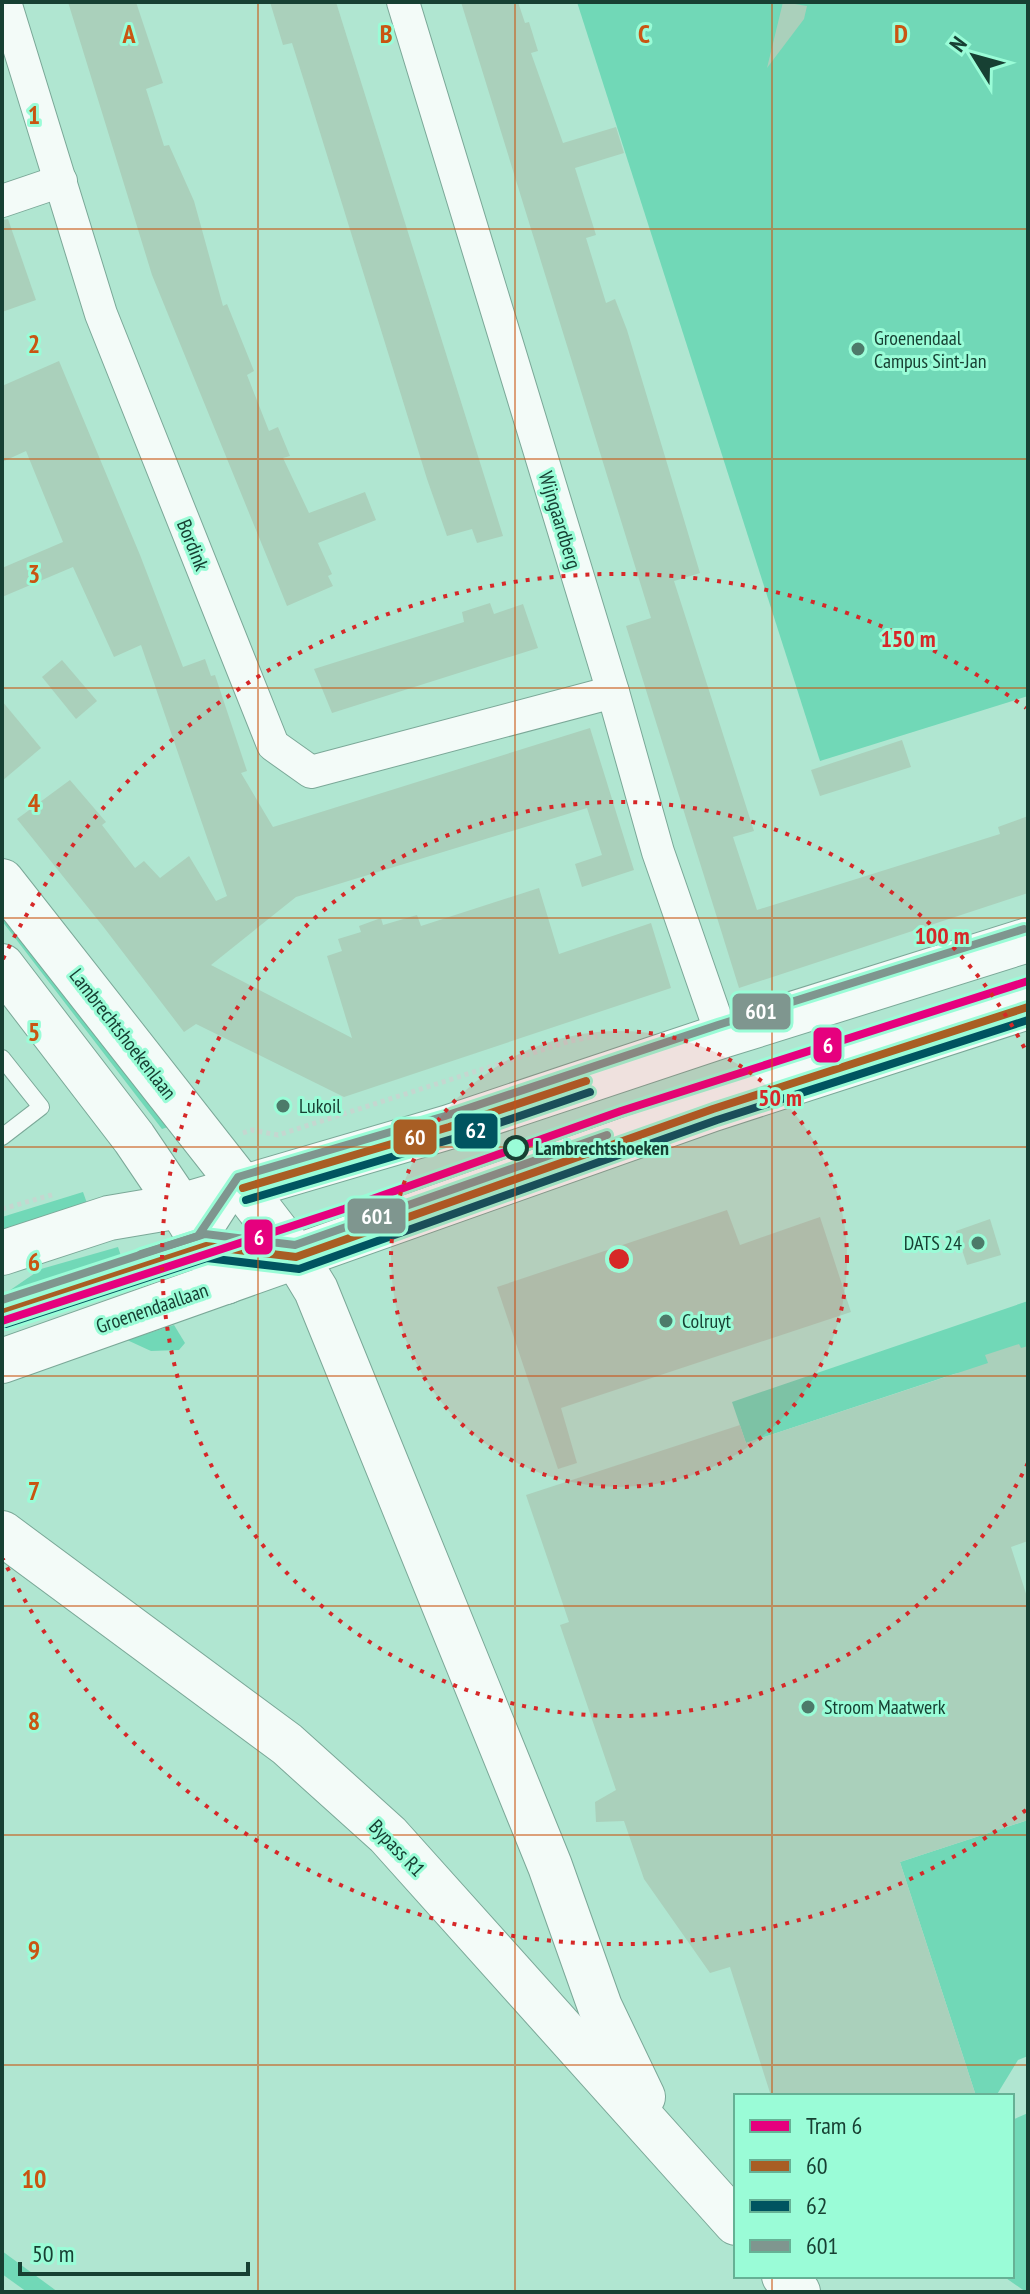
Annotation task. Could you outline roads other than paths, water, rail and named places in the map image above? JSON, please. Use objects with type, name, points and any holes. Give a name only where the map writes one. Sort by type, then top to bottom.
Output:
[{"type":"main road","name":"Lambrechtshoekenlaan","points":[[2,881],[296,1257],[316,1290],[550,1866],[600,2007],[667,2146]]},
{"type":"main road","points":[[19,1252],[109,1218],[180,1206],[449,1127],[722,1036],[1028,940]]},
{"type":"main road","points":[[2,966],[140,1146],[216,1264]]},
{"type":"main road","name":"Groenendaallaan","points":[[2,1361],[216,1264],[296,1257],[713,1109],[1028,1007]]},
{"type":"main road","name":"Bypass R1","points":[[2,1533],[287,1744],[388,1835],[734,2221]]},
{"type":"street","name":"Bordink","points":[[5,2],[101,314],[273,745],[311,772],[613,692]]},
{"type":"street","name":"Wijngaardberg","points":[[403,2],[613,692],[658,852],[722,1036]]},
{"type":"street","points":[[2,201],[61,181]]},
{"type":"lane","points":[[2,1058],[41,1107],[2,1137]]},
{"type":"lane","points":[[2,1313],[216,1264],[243,1188]]},
{"type":"tram line","name":"6","points":[[2,1321],[344,1209],[621,1111],[1028,981]]},
{"type":"place","name":"Groenendaal Campus Sint-Jan","points":[[858,349]]},
{"type":"place","name":"Lukoil","points":[[283,1106]]},
{"type":"place","name":"Lambrechtshoeken","points":[[516,1148]]},
{"type":"place","name":"DATS 24","points":[[978,1243]]},
{"type":"place","name":"Colruyt","points":[[666,1321]]},
{"type":"place","name":"Stroom Maatwerk","points":[[808,1707]]}]
